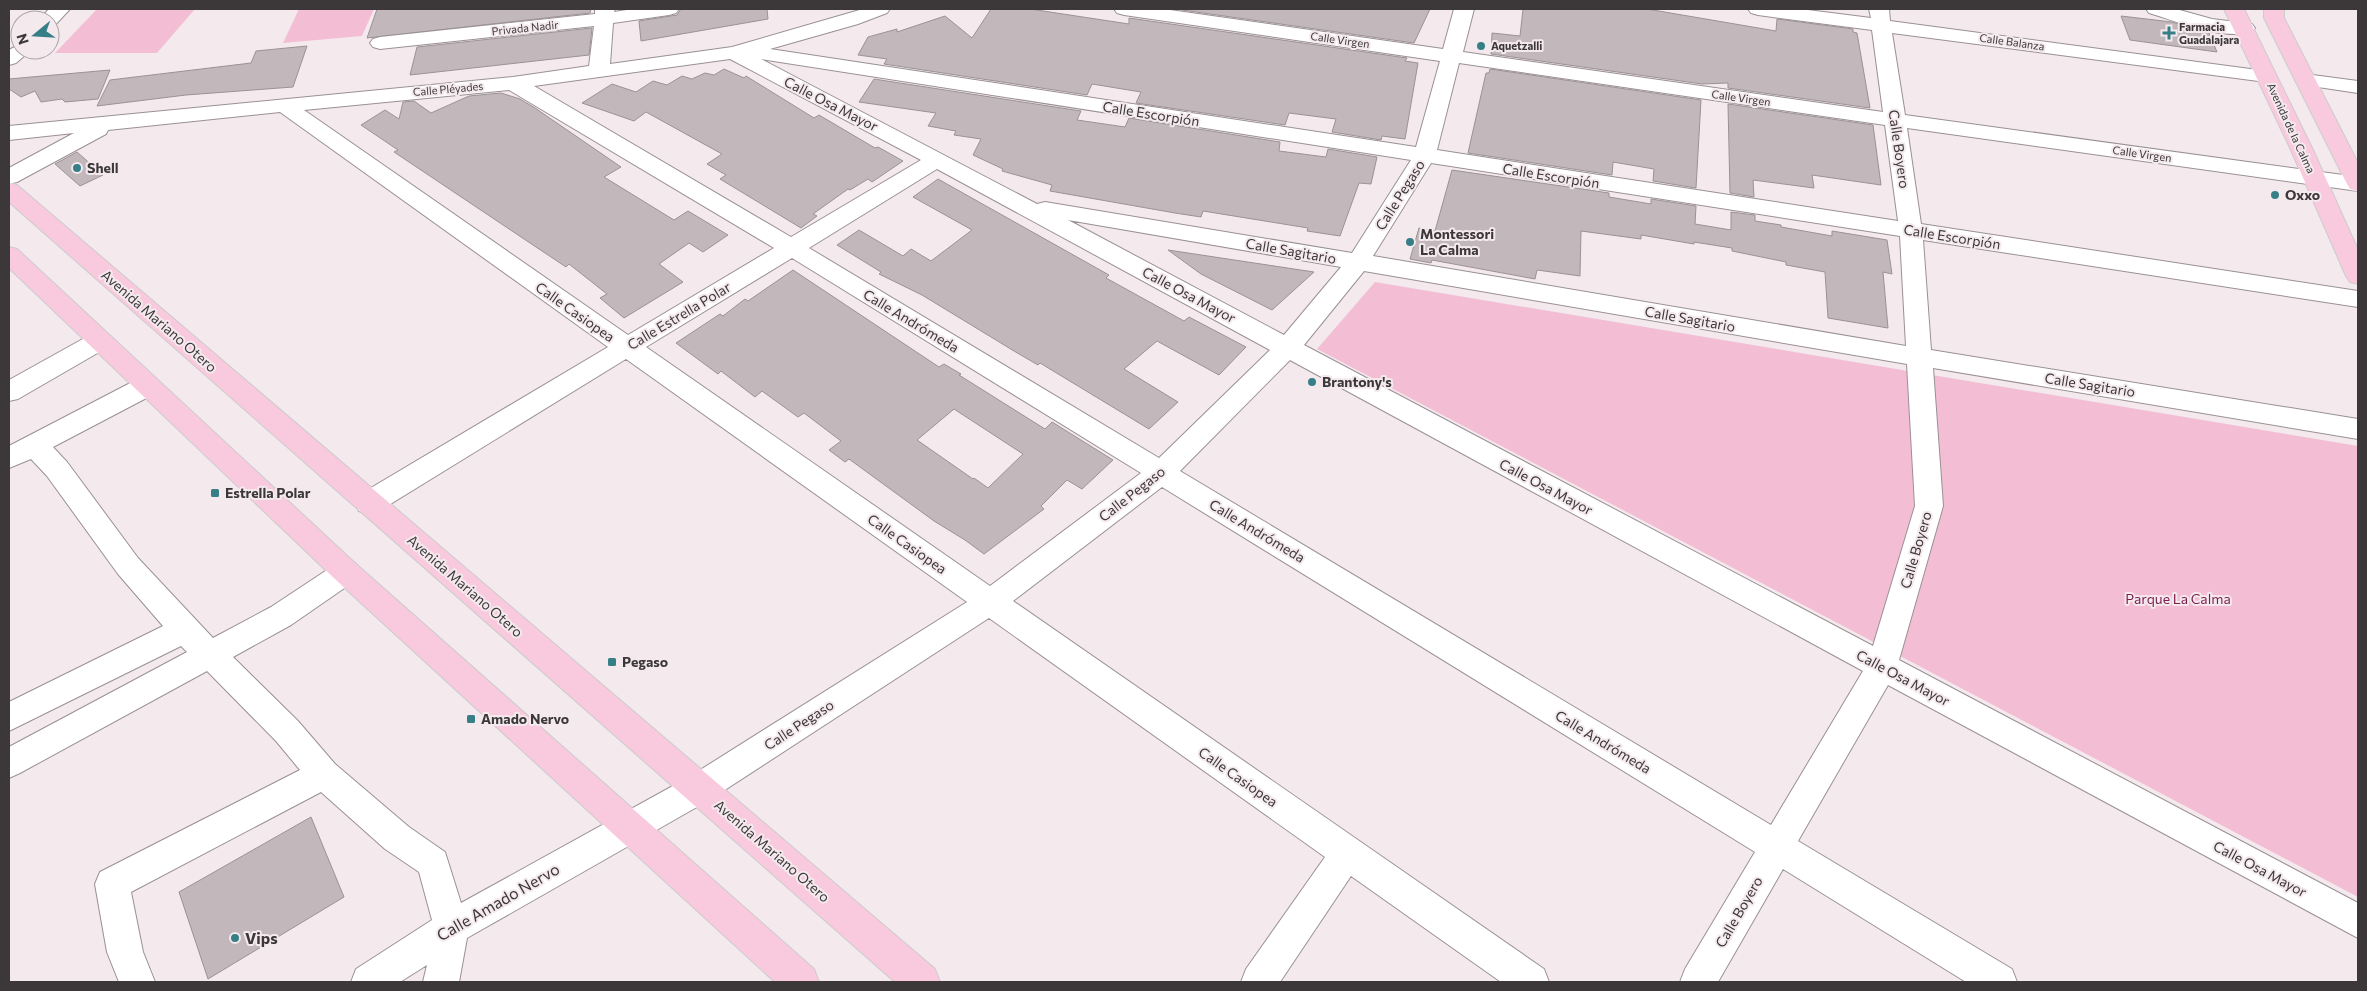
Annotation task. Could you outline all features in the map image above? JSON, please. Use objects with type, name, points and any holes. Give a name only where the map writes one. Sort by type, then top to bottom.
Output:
[{"type":"main road","name":"Avenida de la Calma","points":[[2234,9],[2302,150],[2358,276]]},
{"type":"main road","points":[[2274,9],[2274,18],[2358,184]]},
{"type":"main road","points":[[2302,150],[2343,155]]},
{"type":"main road","name":"Avenida Mariano Otero","points":[[9,190],[922,982]]},
{"type":"main road","points":[[12,262],[346,572],[801,982]]},
{"type":"street","name":"Privada Nadir","points":[[380,43],[604,14],[669,9]]},
{"type":"street","name":"Calle Pléyades","points":[[9,133],[513,83],[739,52],[851,20],[880,9]]},
{"type":"street","name":"Calle Virgen","points":[[1124,9],[1895,120],[2358,184]]},
{"type":"street","name":"Calle Pegaso","points":[[629,827],[700,788],[990,602],[1161,473],[1287,348],[1358,263],[1424,157],[1464,9]]},
{"type":"street","name":"Calle Balanza","points":[[1758,9],[1880,17],[2266,76]]},
{"type":"street","points":[[2156,9],[2210,25],[2244,28]]},
{"type":"street","points":[[599,71],[604,14]]},
{"type":"street","name":"Calle Boyero","points":[[1698,982],[1882,667],[1929,506],[1911,231],[1880,17]]},
{"type":"street","name":"Calle Escorpión","points":[[739,52],[2358,299]]},
{"type":"street","name":"Calle Osa Mayor","points":[[739,52],[1287,348],[2358,921]]},
{"type":"street","points":[[2306,80],[2358,87]]},
{"type":"street","name":"Calle Andrómeda","points":[[513,83],[792,248],[2000,982]]},
{"type":"street","name":"Calle Casiopea","points":[[283,105],[1531,982]]},
{"type":"street","points":[[9,177],[107,124]]},
{"type":"street","name":"Calle Estrella Polar","points":[[369,503],[938,160]]},
{"type":"street","name":"Calle Sagitario","points":[[1023,206],[1920,357],[2358,428]]},
{"type":"street","points":[[9,392],[99,341]]},
{"type":"street","points":[[9,458],[147,386]]},
{"type":"street","points":[[35,445],[57,469],[128,566],[185,630],[288,731],[324,774],[397,838],[420,852],[433,864],[451,928],[442,982]]},
{"type":"street","points":[[9,763],[212,655],[281,616],[346,572]]},
{"type":"street","points":[[9,717],[185,630]]},
{"type":"street","points":[[137,982],[125,952],[112,884],[324,774]]},
{"type":"street","name":"Calle Amado Nervo","points":[[369,982],[451,928],[629,827]]},
{"type":"street","points":[[1259,982],[1335,872],[1346,852]]},
{"type":"green space","points":[[97,9],[195,9],[157,53],[60,53],[60,48]]},
{"type":"green space","points":[[299,9],[374,9],[362,36],[283,43]]},
{"type":"green space","name":"Parque La Calma","points":[[1375,282],[2358,446],[2358,897],[1317,349]]},
{"type":"building","points":[[377,9],[591,9],[590,13],[367,38]]},
{"type":"building","points":[[681,9],[767,9],[768,19],[641,41],[639,21],[677,15]]},
{"type":"building","points":[[991,9],[1030,9],[1129,24],[1129,18],[1407,58],[1405,61],[1418,63],[1405,139],[1382,136],[1381,140],[1332,132],[1336,119],[1289,113],[1285,125],[1136,103],[1141,92],[1092,84],[1087,95],[884,64],[887,59],[858,55],[868,37],[897,29],[897,32],[945,16],[972,38]]},
{"type":"building","points":[[1175,9],[1430,9],[1414,43]]},
{"type":"building","points":[[1523,9],[1647,9],[1776,31],[1777,19],[1853,29],[1853,32],[1857,33],[1870,108],[1728,88],[1728,83],[1702,84],[1491,54],[1492,33],[1520,36]]},
{"type":"building","name":"Farmacia Guadalajara","points":[[2121,16],[2172,22],[2209,33],[2217,52],[2130,40]]},
{"type":"building","points":[[592,28],[589,55],[410,75],[417,47]]},
{"type":"building","points":[[307,46],[293,87],[186,95],[97,106],[110,80],[251,63],[256,51]]},
{"type":"building","points":[[724,69],[744,78],[746,76],[814,118],[819,115],[875,148],[878,147],[903,161],[872,182],[868,179],[850,190],[848,189],[813,214],[817,216],[801,228],[720,179],[726,175],[707,164],[722,154],[646,112],[634,121],[582,103],[612,84],[636,92],[653,81],[667,85],[682,76],[692,79],[705,73],[714,75]]},
{"type":"building","points":[[1490,69],[1701,100],[1696,188],[1653,181],[1654,169],[1613,162],[1612,175],[1468,153],[1486,73],[1489,73]]},
{"type":"building","points":[[110,70],[98,99],[65,102],[62,99],[41,102],[35,91],[21,97],[9,89],[9,79]]},
{"type":"building","points":[[874,79],[1081,111],[1077,120],[1125,127],[1129,118],[1280,142],[1279,151],[1326,157],[1328,149],[1377,157],[1371,184],[1359,183],[1340,236],[1307,231],[1308,228],[1203,211],[1201,217],[1175,213],[1050,191],[1052,185],[1002,171],[1003,169],[973,155],[981,139],[954,135],[956,131],[928,126],[936,113],[859,102]]},
{"type":"building","points":[[501,93],[520,99],[535,108],[621,167],[604,177],[674,220],[688,211],[728,235],[703,252],[689,243],[659,264],[683,282],[624,318],[600,298],[607,294],[569,264],[566,267],[530,243],[394,152],[398,150],[361,125],[385,110],[399,119],[403,102],[414,101],[431,113],[469,96]]},
{"type":"building","points":[[1728,104],[1873,125],[1881,185],[1812,175],[1814,188],[1753,180],[1754,197],[1730,193]]},
{"type":"building","name":"Shell","points":[[77,152],[103,175],[80,186],[55,164]]},
{"type":"building","points":[[1452,170],[1609,193],[1609,197],[1651,204],[1651,199],[1696,206],[1695,224],[1731,230],[1731,212],[1755,215],[1755,221],[1781,225],[1781,227],[1832,236],[1832,231],[1887,240],[1892,274],[1883,272],[1888,328],[1828,318],[1825,272],[1786,265],[1786,262],[1732,251],[1732,248],[1694,242],[1694,244],[1641,235],[1641,239],[1581,231],[1580,276],[1537,270],[1535,279],[1432,260],[1431,263],[1410,259],[1419,228],[1435,231]]},
{"type":"building","points":[[938,179],[1109,275],[1106,278],[1184,321],[1189,317],[1246,347],[1219,375],[1157,341],[1124,369],[1178,402],[1149,429],[922,295],[879,274],[881,272],[837,245],[859,230],[903,256],[911,249],[931,261],[972,230],[913,197]]},
{"type":"building","points":[[1168,250],[1314,272],[1272,310],[1201,274]]},
{"type":"building","points":[[793,270],[939,367],[944,364],[1045,429],[1052,422],[1113,460],[1082,489],[1067,480],[1041,506],[1044,509],[984,554],[934,521],[849,459],[845,462],[829,450],[841,441],[804,413],[798,417],[762,391],[755,397],[721,371],[718,374],[676,343],[720,314],[723,316],[745,299],[748,301]],"holes":[[[954,409],[1023,454],[988,488],[917,440]]]},
{"type":"building","name":"Vips","points":[[311,817],[344,897],[208,979],[179,892]]},
{"type":"place","name":"Farmacia Guadalajara","points":[[2169,33]]},
{"type":"place","name":"Aquetzalli","points":[[1481,46]]},
{"type":"place","name":"Shell","points":[[77,168]]},
{"type":"place","name":"Oxxo","points":[[2275,195]]},
{"type":"place","name":"Montessori La Calma","points":[[1410,242]]},
{"type":"place","name":"Brantony's","points":[[1312,382]]},
{"type":"place","name":"Estrella Polar","points":[[215,493]]},
{"type":"place","name":"Pegaso","points":[[612,662]]},
{"type":"place","name":"Amado Nervo","points":[[471,719]]},
{"type":"place","name":"Vips","points":[[235,938]]}]
